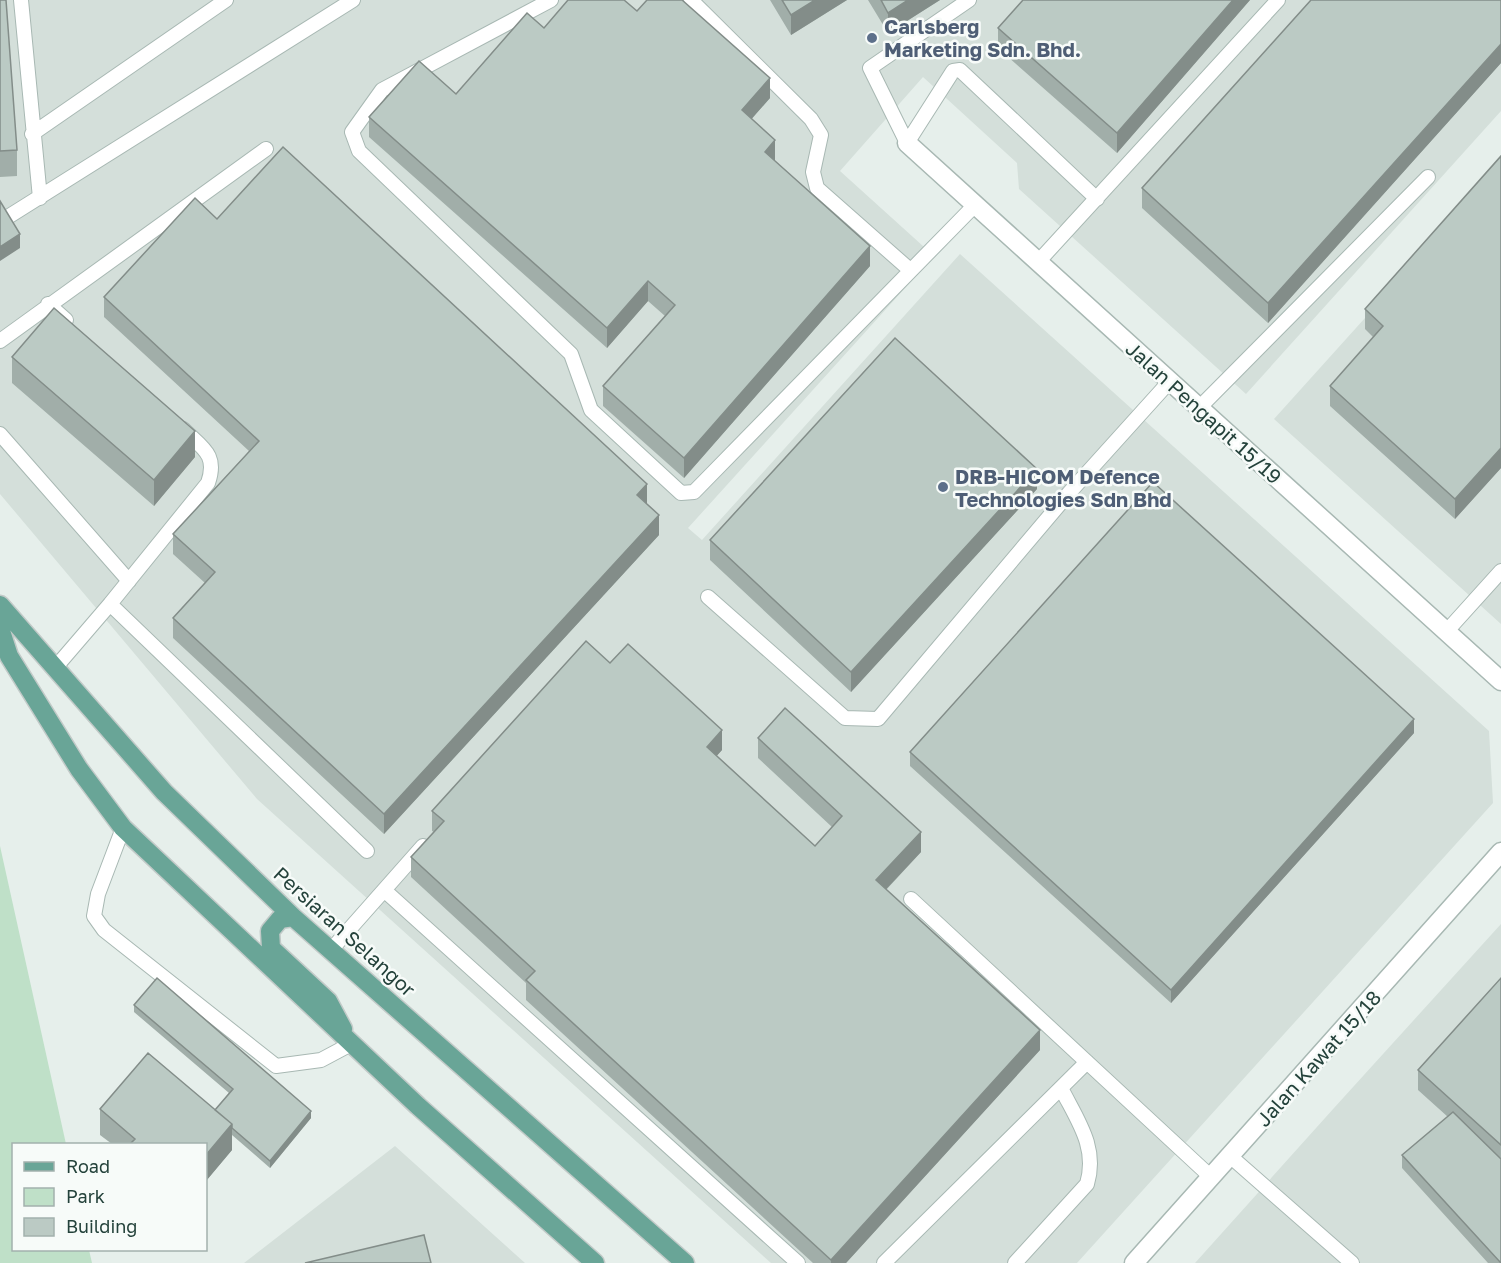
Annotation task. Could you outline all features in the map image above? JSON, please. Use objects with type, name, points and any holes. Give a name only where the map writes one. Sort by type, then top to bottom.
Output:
[{"type":"main road","name":"Persiaran Selangor","points":[[0,605],[165,792],[293,917],[685,1263]]},
{"type":"main road","points":[[0,628],[9,657],[78,769],[123,828],[351,1044],[595,1263]]},
{"type":"main road","points":[[293,917],[280,919],[270,931],[271,948],[328,1001],[351,1044]]},
{"type":"street","name":"Jalan Pengapit 15/19","points":[[907,143],[1501,681]]},
{"type":"street","name":"Jalan Kawat 15/18","points":[[1134,1263],[1501,852]]},
{"type":"lane","points":[[21,0],[32,134],[40,198]]},
{"type":"lane","points":[[32,134],[226,0]]},
{"type":"lane","points":[[3,220],[353,0]]},
{"type":"lane","points":[[551,0],[382,90],[352,132],[359,151],[571,354],[591,411],[681,493],[694,492],[975,205]]},
{"type":"lane","points":[[691,0],[811,119],[821,135],[813,172],[817,188],[910,270]]},
{"type":"lane","points":[[907,143],[870,68],[969,0]]},
{"type":"lane","points":[[1038,262],[1278,0]]},
{"type":"lane","points":[[907,143],[953,71],[960,70],[1097,198]]},
{"type":"lane","points":[[0,341],[48,304],[266,149]]},
{"type":"lane","points":[[1199,408],[1428,177]]},
{"type":"lane","points":[[48,304],[74,327]]},
{"type":"lane","points":[[708,597],[845,718],[878,720],[1069,493],[1170,381]]},
{"type":"lane","points":[[55,668],[208,483],[214,468],[209,454],[175,422]]},
{"type":"lane","points":[[0,434],[129,581]]},
{"type":"lane","points":[[1446,632],[1501,571]]},
{"type":"lane","points":[[110,604],[366,851]]},
{"type":"lane","points":[[123,828],[98,894],[94,916],[104,930],[276,1066],[321,1060],[351,1044]]},
{"type":"lane","points":[[331,950],[423,846]]},
{"type":"lane","points":[[384,890],[798,1263]]},
{"type":"lane","points":[[910,899],[1211,1177]]},
{"type":"lane","points":[[884,1263],[1087,1062]]},
{"type":"lane","points":[[1015,1263],[1087,1184],[1092,1167],[1091,1153],[1060,1088]]},
{"type":"lane","points":[[1230,1156],[1352,1263]]},
{"type":"shaded area","points":[[0,0],[1501,0],[1501,111],[1246,394],[1019,189],[1017,163],[923,77],[840,171],[934,256],[688,528],[702,540],[960,254],[1489,731],[1493,803],[1077,1263],[771,1263],[257,799],[0,494]]},
{"type":"shaded area","points":[[1501,167],[1501,624],[1274,419]]},
{"type":"shaded area","points":[[1501,924],[1501,1263],[1195,1263],[1334,1108]]},
{"type":"shaded area","points":[[395,1146],[525,1263],[244,1263]]},
{"type":"green space","points":[[0,846],[66,1143],[12,1143],[12,1251],[89,1251],[92,1263],[0,1263]]},
{"type":"building","points":[[0,0],[6,0],[17,150],[0,151]]},
{"type":"building","points":[[568,0],[624,0],[637,11],[647,0],[682,0],[770,78],[742,110],[775,140],[765,152],[870,246],[684,458],[603,386],[675,305],[648,281],[607,328],[369,117],[419,61],[456,94],[527,13],[544,28]]},
{"type":"building","points":[[782,0],[815,0],[791,15]]},
{"type":"building","points":[[881,0],[908,0],[888,13]]},
{"type":"building","points":[[1023,0],[1233,0],[1117,133],[998,28]]},
{"type":"building","points":[[1311,0],[1501,0],[1501,44],[1268,303],[1142,188]]},
{"type":"building","points":[[283,147],[647,484],[637,495],[659,515],[384,814],[173,618],[215,572],[173,534],[259,441],[104,297],[195,198],[217,219]]},
{"type":"building","points":[[1501,156],[1501,448],[1455,499],[1330,386],[1383,326],[1365,309]]},
{"type":"building","points":[[0,201],[20,234],[0,247]]},
{"type":"building","points":[[54,308],[195,431],[154,480],[12,357]]},
{"type":"building","points":[[895,338],[1037,469],[851,672],[710,540]]},
{"type":"building","points":[[1153,482],[1414,719],[1171,990],[910,752]]},
{"type":"building","points":[[586,641],[610,663],[628,644],[722,730],[707,747],[815,846],[842,816],[758,738],[785,708],[921,832],[876,880],[1040,1030],[831,1260],[526,980],[535,971],[411,857],[444,821],[432,811]]},
{"type":"building","points":[[157,978],[311,1111],[270,1161],[215,1110],[233,1089],[134,1005]]},
{"type":"building","points":[[1501,978],[1501,1145],[1418,1070]]},
{"type":"building","points":[[148,1053],[232,1124],[207,1154],[207,1143],[131,1143],[135,1139],[100,1109]]},
{"type":"building","points":[[1453,1112],[1501,1159],[1501,1263],[1402,1155]]},
{"type":"building","points":[[424,1235],[431,1263],[305,1263]]},
{"type":"place","name":"Carlsberg Marketing Sdn. Bhd.","points":[[872,38]]},
{"type":"place","name":"DRB-HICOM Defence Technologies Sdn Bhd","points":[[943,487]]}]
